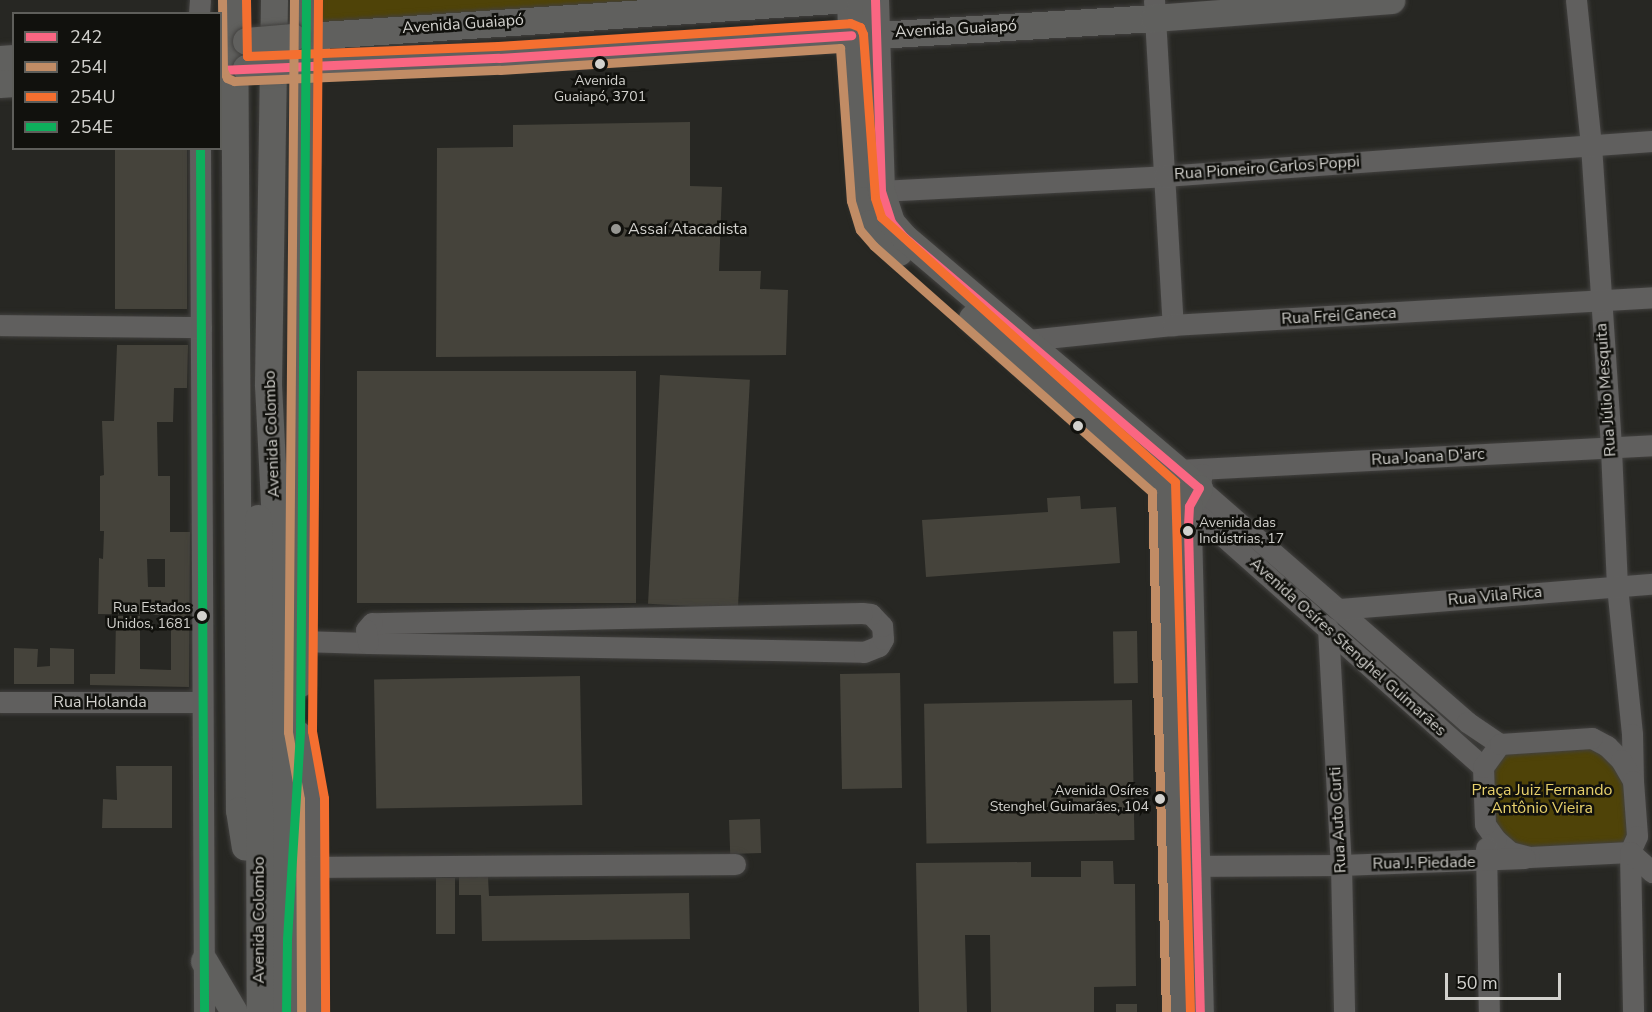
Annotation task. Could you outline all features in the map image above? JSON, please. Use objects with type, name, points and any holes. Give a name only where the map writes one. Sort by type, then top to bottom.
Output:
[{"type":"main road","points":[[234,0],[239,810],[259,937]]},
{"type":"main road","name":"Avenida Colombo","points":[[255,0],[260,1012]]},
{"type":"main road","name":"Avenida Colombo","points":[[274,0],[268,385],[283,683],[286,1012]]},
{"type":"main road","points":[[287,939],[300,732],[300,36],[306,0]]},
{"type":"main road","name":"Avenida Guaiapó","points":[[234,42],[647,6],[835,0]]},
{"type":"main road","name":"Avenida Osíres Stenghel Guimarães","points":[[850,0],[863,34],[881,191],[891,222],[904,237],[1027,340],[1187,483]]},
{"type":"main road","name":"Avenida Osíres Stenghel Guimarães","points":[[875,0],[863,34],[863,200],[870,223],[882,237],[1187,483]]},
{"type":"main road","name":"Avenida Guaiapó","points":[[234,69],[499,58],[645,49],[863,34],[1154,9],[1391,0]]},
{"type":"main road","points":[[645,49],[647,6]]},
{"type":"main road","points":[[1178,1012],[1186,866],[1187,483]]},
{"type":"main road","points":[[1186,866],[1200,1012]]},
{"type":"main road","points":[[204,961],[234,1012]]},
{"type":"street","name":"Rua Júlio Mesquita","points":[[1576,0],[1591,145],[1611,449],[1617,586],[1642,733],[1633,781]]},
{"type":"street","points":[[1154,9],[1173,325]]},
{"type":"street","name":"Rua Pioneiro Carlos Poppi","points":[[881,191],[1164,176],[1652,141]]},
{"type":"street","points":[[200,150],[204,1012]]},
{"type":"street","name":"Rua Frei Caneca","points":[[1027,340],[1173,325],[1652,297]]},
{"type":"street","points":[[0,325],[201,327]]},
{"type":"street","name":"Rua Joana D'arc","points":[[1187,483],[1652,446]]},
{"type":"street","name":"Avenida Osíres Stenghel Guimarães","points":[[1187,483],[1338,609],[1467,722],[1500,744]]},
{"type":"street","name":"Avenida Osíres Stenghel Guimarães","points":[[1187,483],[1328,628],[1483,767]]},
{"type":"street","name":"Rua Vila Rica","points":[[1338,609],[1652,584]]},
{"type":"street","points":[[300,641],[368,643],[864,652],[879,646],[883,639],[882,626],[872,614],[862,613],[372,623],[366,630],[368,643]]},
{"type":"street","points":[[704,617],[706,649]]},
{"type":"street","points":[[625,618],[626,648]]},
{"type":"street","points":[[511,621],[511,645]]},
{"type":"street","name":"Rua Auto Curti","points":[[1328,628],[1341,865],[1344,1012]]},
{"type":"street","name":"Rua Holanda","points":[[0,702],[201,702]]},
{"type":"street","points":[[300,732],[312,798],[313,1012]]},
{"type":"street","points":[[1489,1012],[1483,767],[1500,744],[1642,733]]},
{"type":"street","points":[[1592,738],[1607,746],[1621,760],[1633,781],[1640,846],[1633,1012]]},
{"type":"street","points":[[1485,824],[1496,840],[1510,852],[1528,857],[1640,846]]},
{"type":"street","points":[[1640,846],[1652,872]]},
{"type":"street","name":"Rua J. Piedade","points":[[1186,866],[1341,865],[1486,861],[1528,857]]},
{"type":"street","points":[[312,867],[735,864]]},
{"type":"green space","points":[[306,0],[840,0],[306,35]]},
{"type":"green space","name":"Praça Juiz Fernando Antônio Vieira","points":[[1592,738],[1621,760],[1630,852],[1529,857],[1496,840],[1483,767],[1500,744]]},
{"type":"building","name":"Assaí Atacadista","points":[[690,122],[690,186],[722,187],[719,271],[761,271],[760,289],[788,290],[786,355],[436,357],[437,148],[513,147],[513,125]]},
{"type":"building","points":[[115,150],[187,150],[187,309],[115,309]]},
{"type":"building","points":[[117,345],[188,345],[187,388],[174,388],[173,422],[157,422],[158,476],[170,476],[170,532],[190,532],[189,687],[90,685],[90,674],[115,674],[116,616],[140,616],[140,669],[171,670],[171,615],[98,614],[99,558],[103,559],[104,531],[100,531],[100,476],[104,475],[102,421],[114,421]],"holes":[[[147,559],[165,559],[165,587],[148,587]]]},
{"type":"building","points":[[357,371],[636,371],[636,603],[357,603]]},
{"type":"building","points":[[660,375],[750,380],[738,608],[648,604]]},
{"type":"building","points":[[1080,496],[1081,509],[1116,507],[1120,563],[926,577],[922,520],[1048,512],[1047,498]]},
{"type":"building","points":[[1113,631],[1137,631],[1138,683],[1114,683]]},
{"type":"building","points":[[14,648],[38,649],[37,667],[50,666],[50,648],[74,649],[74,684],[14,684]]},
{"type":"building","points":[[900,673],[902,788],[842,789],[840,674]]},
{"type":"building","points":[[580,676],[582,805],[376,809],[374,680]]},
{"type":"building","points":[[1132,700],[1134,840],[926,844],[924,704]]},
{"type":"building","points":[[116,766],[172,766],[172,828],[102,828],[103,799],[117,800]]},
{"type":"building","points":[[760,819],[761,853],[730,854],[729,820]]},
{"type":"building","points":[[1081,861],[1113,861],[1114,884],[1135,884],[1136,986],[1094,987],[1094,1012],[991,1012],[990,935],[965,935],[967,1012],[919,1012],[916,863],[1031,862],[1031,877],[1081,877]]},
{"type":"building","points":[[459,877],[488,877],[489,896],[689,893],[690,939],[482,941],[481,895],[459,895]]},
{"type":"building","points":[[436,878],[455,878],[455,934],[436,934]]},
{"type":"building","points":[[1116,1004],[1137,1004],[1137,1012],[1116,1012]]},
{"type":"transit line","name":"254I","points":[[222,0],[223,70],[227,78],[234,81],[500,70],[840,48],[851,201],[860,230],[874,246],[1152,492],[1166,1012]]},
{"type":"transit line","name":"254U","points":[[246,0],[247,56],[498,46],[850,23],[860,27],[863,34],[875,198],[881,217],[1175,482],[1190,1012]]},
{"type":"transit line","name":"254I","points":[[294,0],[288,732],[300,799],[301,1012]]},
{"type":"transit line","name":"254E","points":[[286,1012],[287,939],[300,732],[306,0]]},
{"type":"transit line","name":"254U","points":[[318,0],[312,731],[324,798],[325,1012]]},
{"type":"transit line","name":"242","points":[[875,0],[881,191],[891,222],[904,237],[1199,488]]},
{"type":"transit line","name":"242","points":[[222,70],[499,58],[851,35]]},
{"type":"transit line","name":"254E","points":[[200,150],[204,1012]]},
{"type":"transit line","name":"242","points":[[1199,488],[1189,506],[1188,528],[1200,1012]]},
{"type":"place","name":"Avenida Guaiapó, 3701","points":[[600,64]]},
{"type":"place","name":"Assaí Atacadista","points":[[616,229]]},
{"type":"place","name":"Avenida das Indústrias, 17","points":[[1188,531]]},
{"type":"place","name":"Rua Estados Unidos, 1681","points":[[202,616]]},
{"type":"place","name":"Avenida Osíres Stenghel Guimarães, 104","points":[[1160,799]]}]
